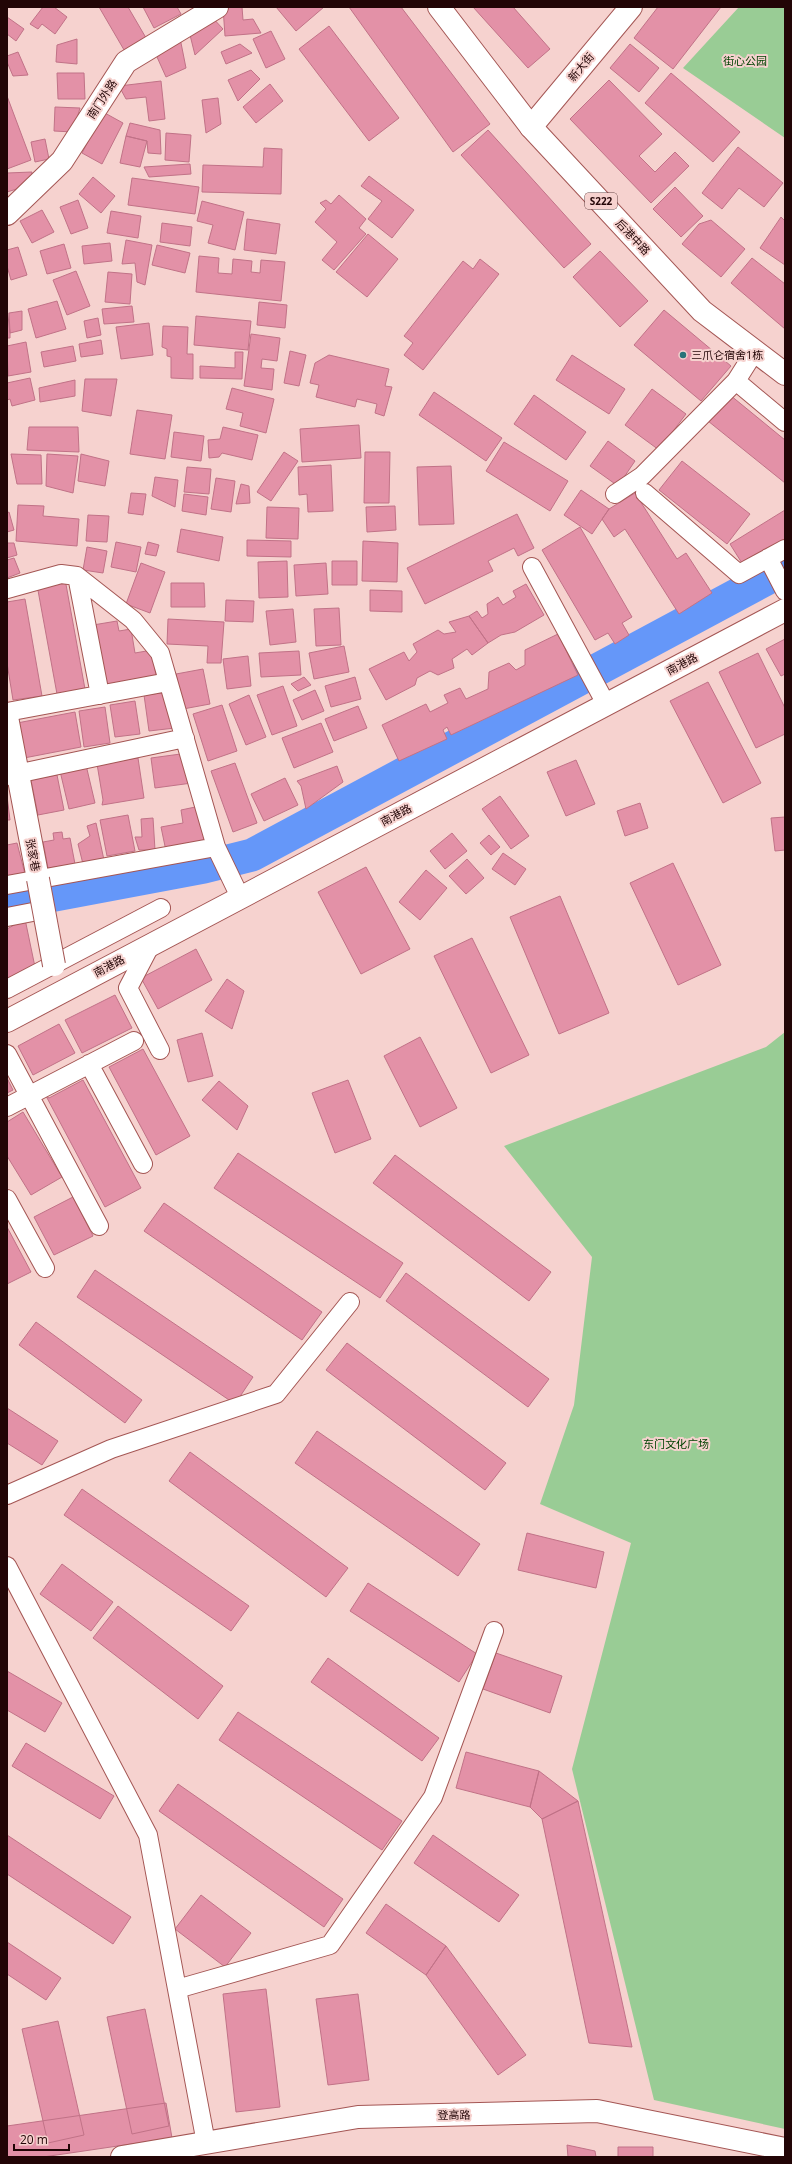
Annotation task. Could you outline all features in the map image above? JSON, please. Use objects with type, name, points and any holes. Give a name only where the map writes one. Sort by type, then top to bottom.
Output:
[{"type":"street","name":"南门外路","points":[[7,214],[62,161],[126,62],[217,7]]},
{"type":"street","name":"后港中路","points":[[439,7],[532,127],[702,311],[785,374]]},
{"type":"street","name":"新大街","points":[[532,127],[631,7]]},
{"type":"street","points":[[615,494],[642,476],[736,381],[755,351]]},
{"type":"street","points":[[736,381],[785,422]]},
{"type":"street","points":[[645,493],[739,574],[785,549]]},
{"type":"street","points":[[768,558],[785,591]]},
{"type":"street","points":[[532,567],[605,704]]},
{"type":"street","points":[[7,589],[61,574],[76,576],[133,620],[160,653],[216,846],[240,896]]},
{"type":"street","points":[[76,576],[100,695]]},
{"type":"street","name":"南港路","points":[[7,1021],[58,992],[785,610]]},
{"type":"street","points":[[7,712],[168,682]]},
{"type":"street","name":"张家巷","points":[[7,717],[12,775],[38,879],[58,992]]},
{"type":"street","points":[[12,775],[185,738]]},
{"type":"street","points":[[7,885],[216,846]]},
{"type":"street","points":[[7,989],[161,908]]},
{"type":"street","points":[[7,917],[43,910]]},
{"type":"street","points":[[151,944],[128,988],[160,1050]]},
{"type":"street","points":[[7,1107],[134,1041]]},
{"type":"street","points":[[7,1054],[99,1226]]},
{"type":"street","points":[[89,1064],[143,1164]]},
{"type":"street","points":[[7,1199],[46,1268]]},
{"type":"street","points":[[7,1495],[111,1448],[276,1394],[350,1302]]},
{"type":"street","points":[[7,1566],[148,1835],[205,2150]]},
{"type":"street","points":[[177,1989],[330,1945],[433,1797],[494,1631]]},
{"type":"street","name":"登高路","points":[[122,2157],[205,2150],[358,2117],[597,2111],[785,2149]]},
{"type":"green space","name":"街心公园","points":[[739,7],[785,7],[785,138],[683,68]]},
{"type":"green space","name":"东门文化广场","points":[[785,1032],[785,2129],[654,2100],[572,1769],[631,1543],[540,1504],[574,1405],[592,1257],[504,1146],[766,1047]]},
{"type":"building","points":[[43,7],[54,7],[67,17],[55,34],[42,24],[38,29],[30,24]]},
{"type":"building","points":[[99,7],[128,7],[149,43],[127,55]]},
{"type":"building","points":[[143,7],[177,7],[181,14],[154,28]]},
{"type":"building","points":[[223,7],[242,7],[243,20],[253,19],[261,33],[225,36]]},
{"type":"building","points":[[276,7],[324,7],[296,31]]},
{"type":"building","points":[[349,7],[401,7],[490,124],[453,152]]},
{"type":"building","points":[[473,7],[513,7],[550,49],[528,68]]},
{"type":"building","points":[[658,7],[721,7],[673,69],[634,38]]},
{"type":"building","points":[[211,16],[223,29],[195,55],[190,35]]},
{"type":"building","points":[[7,17],[24,29],[16,41],[7,34]]},
{"type":"building","points":[[329,26],[399,118],[369,141],[299,49]]},
{"type":"building","points":[[271,31],[285,59],[266,68],[253,39]]},
{"type":"building","points":[[180,38],[186,68],[166,77],[157,57]]},
{"type":"building","points":[[77,39],[77,64],[56,62],[57,45]]},
{"type":"building","points":[[240,44],[252,53],[226,64],[221,52]]},
{"type":"building","points":[[630,44],[659,68],[639,92],[610,68]]},
{"type":"building","points":[[18,52],[28,75],[13,76],[7,62],[7,56]]},
{"type":"building","points":[[251,70],[260,79],[238,101],[228,80]]},
{"type":"building","points":[[57,73],[84,73],[85,99],[58,99]]},
{"type":"building","points":[[671,73],[740,132],[713,162],[645,103]]},
{"type":"building","points":[[609,80],[662,134],[639,156],[655,172],[675,152],[689,166],[651,203],[570,119]]},
{"type":"building","points":[[161,81],[165,119],[149,121],[146,97],[126,99],[119,86]]},
{"type":"building","points":[[270,84],[283,101],[256,123],[243,107]]},
{"type":"building","points":[[7,96],[31,160],[7,169]]},
{"type":"building","points":[[218,98],[221,124],[206,133],[202,100]]},
{"type":"building","points":[[55,107],[80,108],[73,132],[54,131]]},
{"type":"building","points":[[103,112],[123,123],[102,164],[82,153]]},
{"type":"building","points":[[130,123],[160,130],[161,154],[148,153],[147,141],[126,136]]},
{"type":"building","points":[[488,130],[591,244],[564,268],[461,155]]},
{"type":"building","points":[[166,133],[191,135],[189,162],[165,160]]},
{"type":"building","points":[[126,136],[147,141],[140,167],[120,163]]},
{"type":"building","points":[[45,139],[49,159],[35,162],[31,142]]},
{"type":"building","points":[[738,147],[783,183],[764,207],[739,188],[722,209],[702,193]]},
{"type":"building","points":[[264,148],[282,149],[281,194],[202,192],[203,165],[263,167]]},
{"type":"building","points":[[190,164],[191,174],[149,177],[144,167]]},
{"type":"building","points":[[32,172],[30,185],[7,192],[7,173]]},
{"type":"building","points":[[369,176],[414,210],[392,238],[368,219],[382,201],[361,186]]},
{"type":"building","points":[[93,177],[115,196],[101,213],[79,194]]},
{"type":"building","points":[[132,178],[199,187],[195,214],[128,205]]},
{"type":"building","points":[[675,187],[703,216],[681,237],[653,209]]},
{"type":"building","points":[[339,195],[366,219],[359,228],[366,234],[334,270],[322,260],[337,242],[315,222],[326,209],[320,203],[326,200],[331,204]]},
{"type":"building","points":[[78,200],[88,228],[71,234],[60,207]]},
{"type":"building","points":[[202,201],[244,212],[235,250],[208,243],[213,225],[197,221]]},
{"type":"building","points":[[42,210],[54,232],[32,243],[20,221]]},
{"type":"building","points":[[111,211],[141,216],[138,238],[107,233]]},
{"type":"building","points":[[781,217],[785,221],[785,265],[760,248]]},
{"type":"building","points":[[247,219],[280,224],[276,254],[244,250]]},
{"type":"building","points":[[711,220],[745,249],[721,277],[682,244],[699,224]]},
{"type":"building","points":[[162,223],[192,227],[190,246],[160,242]]},
{"type":"building","points":[[368,234],[398,259],[367,297],[336,272]]},
{"type":"building","points":[[126,240],[152,245],[145,285],[137,282],[135,263],[122,264]]},
{"type":"building","points":[[110,243],[112,261],[84,264],[82,246]]},
{"type":"building","points":[[64,244],[71,268],[47,274],[40,251]]},
{"type":"building","points":[[157,245],[190,253],[185,273],[152,265]]},
{"type":"building","points":[[18,247],[27,275],[11,280],[7,266],[7,250]]},
{"type":"building","points":[[600,251],[648,301],[620,327],[573,277]]},
{"type":"building","points":[[199,256],[219,258],[218,273],[232,274],[233,259],[252,261],[251,272],[260,273],[261,260],[285,262],[281,301],[196,292]]},
{"type":"building","points":[[752,258],[785,284],[785,329],[731,283]]},
{"type":"building","points":[[480,259],[499,274],[423,370],[404,355],[413,343],[404,336],[463,261],[473,269]]},
{"type":"building","points":[[76,271],[90,306],[67,315],[53,280]]},
{"type":"building","points":[[108,272],[132,274],[130,304],[105,302]]},
{"type":"building","points":[[57,301],[66,329],[36,338],[28,309]]},
{"type":"building","points":[[259,302],[287,305],[285,328],[257,325]]},
{"type":"building","points":[[132,306],[134,322],[104,324],[102,309]]},
{"type":"building","points":[[7,307],[10,333],[10,338],[7,338]]},
{"type":"building","name":"三爪仑宿舍1栋","points":[[664,310],[731,366],[701,401],[634,345]]},
{"type":"building","points":[[22,311],[22,330],[10,333],[9,313]]},
{"type":"building","points":[[196,316],[251,321],[248,350],[194,345]]},
{"type":"building","points":[[98,318],[101,335],[87,338],[84,321]]},
{"type":"building","points":[[149,323],[153,355],[121,359],[116,327]]},
{"type":"building","points":[[163,326],[188,327],[187,354],[193,354],[193,379],[171,378],[171,357],[167,356],[167,349],[162,347]]},
{"type":"building","points":[[251,334],[280,338],[277,361],[262,359],[261,368],[274,369],[272,390],[244,386]]},
{"type":"building","points":[[101,340],[103,354],[81,357],[79,344]]},
{"type":"building","points":[[26,342],[31,372],[8,376],[7,346]]},
{"type":"building","points":[[73,346],[76,361],[44,367],[41,352]]},
{"type":"building","points":[[290,351],[306,355],[299,386],[284,383]]},
{"type":"building","points":[[235,352],[243,352],[242,379],[200,378],[200,366],[235,368]]},
{"type":"building","points":[[329,355],[389,369],[385,386],[392,387],[384,416],[375,413],[377,404],[357,399],[355,407],[316,397],[319,385],[310,383],[315,363]]},
{"type":"building","points":[[572,355],[625,389],[609,414],[556,380]]},
{"type":"building","points":[[30,378],[35,400],[12,406],[10,399],[7,400],[7,383]]},
{"type":"building","points":[[85,379],[117,379],[111,416],[82,411]]},
{"type":"building","points":[[75,380],[75,396],[40,402],[39,388]]},
{"type":"building","points":[[232,388],[274,399],[266,433],[240,426],[243,413],[226,409]]},
{"type":"building","points":[[652,389],[686,414],[659,450],[625,425]]},
{"type":"building","points":[[434,392],[502,438],[486,461],[419,415]]},
{"type":"building","points":[[534,395],[586,432],[566,460],[514,424]]},
{"type":"building","points":[[730,395],[785,440],[785,483],[708,421]]},
{"type":"building","points":[[137,410],[172,415],[165,459],[130,454]]},
{"type":"building","points":[[359,425],[361,458],[302,462],[300,429]]},
{"type":"building","points":[[29,427],[78,427],[79,452],[27,450]]},
{"type":"building","points":[[223,427],[258,435],[252,460],[222,453],[219,457],[209,458],[208,440],[220,439]]},
{"type":"building","points":[[174,432],[204,436],[201,461],[171,457]]},
{"type":"building","points":[[608,441],[635,461],[618,486],[590,466]]},
{"type":"building","points":[[504,442],[568,481],[550,511],[486,471]]},
{"type":"building","points":[[284,452],[298,461],[271,501],[257,492]]},
{"type":"building","points":[[365,452],[390,452],[389,503],[364,503]]},
{"type":"building","points":[[11,454],[41,455],[42,484],[17,484]]},
{"type":"building","points":[[47,454],[78,456],[73,493],[46,486]]},
{"type":"building","points":[[81,454],[109,461],[105,486],[78,481]]},
{"type":"building","points":[[682,461],[750,514],[727,544],[659,490]]},
{"type":"building","points":[[331,465],[333,511],[308,512],[307,494],[299,495],[298,467]]},
{"type":"building","points":[[451,466],[454,524],[419,525],[417,467]]},
{"type":"building","points":[[187,467],[211,469],[209,494],[184,492]]},
{"type":"building","points":[[155,477],[178,480],[175,507],[152,496]]},
{"type":"building","points":[[216,478],[235,481],[231,512],[211,509]]},
{"type":"building","points":[[241,484],[249,486],[250,503],[236,504]]},
{"type":"building","points":[[581,490],[609,509],[592,534],[564,515]]},
{"type":"building","points":[[131,493],[146,494],[143,515],[128,513]]},
{"type":"building","points":[[635,493],[677,559],[686,553],[712,593],[679,614],[625,529],[614,537],[602,519],[609,509]]},
{"type":"building","points":[[184,494],[208,497],[206,515],[182,511]]},
{"type":"building","points":[[18,505],[44,506],[43,516],[79,519],[77,546],[16,541]]},
{"type":"building","points":[[395,506],[396,530],[367,532],[366,507]]},
{"type":"building","points":[[267,507],[299,508],[298,539],[266,538]]},
{"type":"building","points":[[785,510],[785,544],[745,568],[730,544]]},
{"type":"building","points":[[9,512],[14,530],[7,532],[7,513]]},
{"type":"building","points":[[517,514],[534,548],[518,556],[514,548],[488,561],[493,571],[425,604],[407,568]]},
{"type":"building","points":[[88,515],[109,516],[107,542],[86,541]]},
{"type":"building","points":[[580,527],[632,617],[622,623],[629,635],[615,644],[608,633],[595,640],[542,550]]},
{"type":"building","points":[[181,529],[223,537],[219,561],[177,552]]},
{"type":"building","points":[[247,540],[291,541],[291,557],[247,556]]},
{"type":"building","points":[[363,541],[398,543],[397,582],[362,581]]},
{"type":"building","points":[[116,542],[141,547],[136,572],[111,567]]},
{"type":"building","points":[[148,542],[159,545],[156,556],[145,554]]},
{"type":"building","points":[[7,543],[14,543],[17,555],[7,558]]},
{"type":"building","points":[[87,547],[107,551],[103,573],[83,570]]},
{"type":"building","points":[[14,558],[20,573],[7,578],[7,560]]},
{"type":"building","points":[[287,561],[288,597],[259,598],[258,562]]},
{"type":"building","points":[[332,561],[357,561],[357,585],[332,585]]},
{"type":"building","points":[[141,563],[165,572],[150,613],[126,604]]},
{"type":"building","points":[[326,563],[328,594],[296,596],[294,565]]},
{"type":"building","points":[[65,579],[85,689],[57,694],[37,585]]},
{"type":"building","points":[[171,583],[204,583],[205,607],[171,607]]},
{"type":"building","points":[[526,584],[544,615],[515,632],[501,635],[488,643],[469,616],[477,611],[482,618],[488,614],[487,604],[498,597],[503,605],[516,597],[513,591]]},
{"type":"building","points":[[370,590],[402,591],[402,612],[370,611]]},
{"type":"building","points":[[25,599],[42,696],[13,700],[7,663],[7,602]]},
{"type":"building","points":[[226,600],[254,601],[253,622],[225,621]]},
{"type":"building","points":[[339,608],[341,645],[316,646],[314,609]]},
{"type":"building","points":[[293,609],[296,642],[270,645],[266,611]]},
{"type":"building","points":[[469,616],[488,643],[472,655],[467,649],[452,659],[454,668],[438,675],[430,671],[417,678],[415,685],[386,700],[369,669],[404,652],[409,661],[417,652],[413,644],[438,630],[444,634],[456,632],[449,622]]},
{"type":"building","points":[[168,619],[224,622],[221,663],[207,663],[208,646],[167,644]]},
{"type":"building","points":[[117,621],[119,631],[131,629],[135,653],[152,650],[156,676],[134,679],[134,684],[103,689],[93,625]]},
{"type":"building","points":[[558,634],[578,675],[451,735],[447,727],[443,730],[447,739],[399,761],[382,725],[426,704],[430,712],[448,703],[444,695],[460,688],[466,699],[488,689],[489,672],[509,663],[516,670],[525,665],[525,650]]},
{"type":"building","points":[[785,639],[785,674],[781,676],[766,649]]},
{"type":"building","points":[[344,646],[349,672],[314,679],[309,653]]},
{"type":"building","points":[[299,651],[301,675],[261,677],[259,653]]},
{"type":"building","points":[[758,653],[785,708],[785,734],[756,748],[719,672]]},
{"type":"building","points":[[248,656],[251,686],[227,689],[223,659]]},
{"type":"building","points":[[203,669],[210,704],[183,709],[176,674]]},
{"type":"building","points":[[304,677],[311,685],[298,691],[291,684]]},
{"type":"building","points":[[355,677],[361,699],[331,707],[325,686]]},
{"type":"building","points":[[708,682],[761,783],[723,803],[670,701]]},
{"type":"building","points":[[283,686],[297,726],[272,735],[257,695]]},
{"type":"building","points":[[315,690],[324,711],[302,720],[293,700]]},
{"type":"building","points":[[170,692],[175,728],[149,731],[144,695]]},
{"type":"building","points":[[249,695],[266,737],[246,745],[229,704]]},
{"type":"building","points":[[135,701],[140,734],[115,737],[110,705]]},
{"type":"building","points":[[222,705],[237,751],[208,761],[193,714]]},
{"type":"building","points":[[358,706],[367,728],[334,741],[325,719]]},
{"type":"building","points":[[105,707],[110,743],[84,747],[79,711]]},
{"type":"building","points":[[75,712],[81,747],[24,758],[17,723]]},
{"type":"building","points":[[321,723],[333,752],[294,768],[282,738]]},
{"type":"building","points":[[188,753],[192,783],[155,788],[151,758]]},
{"type":"building","points":[[138,758],[144,798],[102,805],[103,800],[97,764]]},
{"type":"building","points":[[576,760],[595,804],[566,816],[547,772]]},
{"type":"building","points":[[235,763],[257,823],[233,832],[211,771]]},
{"type":"building","points":[[86,765],[95,803],[69,809],[60,771]]},
{"type":"building","points":[[337,766],[343,782],[306,809],[301,786],[297,781]]},
{"type":"building","points":[[57,775],[64,810],[38,815],[31,780]]},
{"type":"building","points":[[285,778],[298,805],[264,821],[251,794]]},
{"type":"building","points":[[7,796],[10,820],[7,820]]},
{"type":"building","points":[[500,796],[529,836],[511,849],[482,809]]},
{"type":"building","points":[[640,803],[648,828],[625,836],[617,811]]},
{"type":"building","points":[[200,806],[206,843],[166,851],[161,827],[183,823],[181,810]]},
{"type":"building","points":[[128,815],[135,851],[107,856],[100,820]]},
{"type":"building","points":[[785,817],[785,850],[775,851],[771,818]]},
{"type":"building","points":[[153,818],[155,850],[139,850],[135,837],[142,837],[141,819]]},
{"type":"building","points":[[96,823],[104,860],[83,864],[78,844],[90,836],[87,826]]},
{"type":"building","points":[[62,832],[63,839],[70,838],[75,864],[48,868],[43,842],[54,840],[53,833]]},
{"type":"building","points":[[452,833],[467,851],[445,869],[430,851]]},
{"type":"building","points":[[489,835],[500,847],[491,855],[480,843]]},
{"type":"building","points":[[17,843],[25,874],[7,878],[7,845]]},
{"type":"building","points":[[503,853],[526,869],[515,885],[492,869]]},
{"type":"building","points":[[467,859],[484,878],[466,894],[449,876]]},
{"type":"building","points":[[673,863],[721,965],[678,985],[630,883]]},
{"type":"building","points":[[366,867],[410,949],[361,974],[318,892]]},
{"type":"building","points":[[426,870],[447,888],[420,920],[399,902]]},
{"type":"building","points":[[560,896],[609,1013],[559,1034],[510,917]]},
{"type":"building","points":[[25,919],[35,967],[7,982],[7,929]]},
{"type":"building","points":[[472,938],[529,1055],[491,1073],[434,956]]},
{"type":"building","points":[[196,949],[212,980],[158,1009],[141,978]]},
{"type":"building","points":[[227,979],[244,991],[232,1029],[205,1011]]},
{"type":"building","points":[[115,995],[132,1028],[82,1053],[65,1020]]},
{"type":"building","points":[[59,1024],[75,1053],[33,1075],[18,1046]]},
{"type":"building","points":[[202,1033],[213,1076],[188,1082],[177,1040]]},
{"type":"building","points":[[420,1037],[457,1108],[420,1127],[384,1056]]},
{"type":"building","points":[[143,1049],[190,1136],[156,1155],[109,1067]]},
{"type":"building","points":[[7,1078],[13,1090],[7,1093]]},
{"type":"building","points":[[83,1080],[141,1188],[105,1207],[46,1096],[49,1098]]},
{"type":"building","points":[[348,1080],[371,1139],[335,1153],[312,1093]]},
{"type":"building","points":[[219,1081],[248,1106],[237,1130],[202,1100]]},
{"type":"building","points":[[23,1112],[62,1177],[31,1195],[7,1156],[7,1122]]},
{"type":"building","points":[[238,1153],[403,1263],[380,1298],[214,1188]]},
{"type":"building","points":[[395,1155],[551,1272],[529,1301],[373,1183]]},
{"type":"building","points":[[73,1197],[93,1236],[54,1255],[34,1217]]},
{"type":"building","points":[[164,1203],[322,1312],[302,1340],[144,1231]]},
{"type":"building","points":[[7,1227],[31,1272],[7,1284]]},
{"type":"building","points":[[95,1270],[253,1377],[235,1404],[77,1297]]},
{"type":"building","points":[[406,1273],[549,1379],[528,1407],[386,1301]]},
{"type":"building","points":[[36,1322],[142,1400],[125,1423],[19,1345]]},
{"type":"building","points":[[347,1343],[506,1463],[485,1490],[326,1370]]},
{"type":"building","points":[[7,1408],[58,1441],[42,1465],[7,1443]]},
{"type":"building","points":[[317,1431],[480,1544],[458,1576],[295,1463]]},
{"type":"building","points":[[190,1452],[348,1568],[326,1597],[169,1481]]},
{"type":"building","points":[[82,1489],[249,1606],[231,1631],[64,1515]]},
{"type":"building","points":[[527,1533],[604,1552],[596,1588],[518,1570]]},
{"type":"building","points":[[62,1564],[113,1602],[91,1631],[40,1594]]},
{"type":"building","points":[[368,1583],[477,1654],[459,1682],[350,1611]]},
{"type":"building","points":[[118,1606],[223,1686],[198,1719],[93,1638]]},
{"type":"building","points":[[496,1653],[562,1676],[550,1713],[483,1689]]},
{"type":"building","points":[[328,1658],[439,1738],[422,1761],[311,1682]]},
{"type":"building","points":[[7,1671],[62,1703],[45,1732],[7,1710]]},
{"type":"building","points":[[238,1712],[402,1821],[382,1850],[219,1740]]},
{"type":"building","points":[[26,1743],[114,1796],[100,1819],[12,1766]]},
{"type":"building","points":[[466,1752],[539,1771],[530,1807],[456,1788]]},
{"type":"building","points":[[539,1771],[578,1801],[542,1819],[530,1807]]},
{"type":"building","points":[[178,1784],[343,1899],[324,1927],[159,1811]]},
{"type":"building","points":[[578,1801],[632,2047],[589,2043],[542,1819]]},
{"type":"building","points":[[7,1835],[131,1917],[113,1944],[7,1874]]},
{"type":"building","points":[[433,1835],[519,1895],[499,1922],[414,1863]]},
{"type":"building","points":[[201,1895],[251,1933],[225,1967],[175,1929]]},
{"type":"building","points":[[386,1904],[446,1946],[426,1975],[366,1933]]},
{"type":"building","points":[[7,1942],[61,1978],[46,2000],[7,1974]]},
{"type":"building","points":[[446,1946],[526,2055],[498,2075],[426,1975]]},
{"type":"building","points":[[266,1989],[280,2107],[236,2112],[223,1994]]},
{"type":"building","points":[[358,1994],[369,2080],[328,2085],[316,1999]]},
{"type":"building","points":[[145,2009],[169,2126],[132,2134],[107,2017]]},
{"type":"building","points":[[58,2021],[84,2135],[48,2143],[22,2029]]},
{"type":"building","points":[[166,2103],[172,2138],[43,2157],[7,2157],[7,2126]]},
{"type":"building","points":[[567,2145],[595,2151],[596,2157],[568,2157]]},
{"type":"building","points":[[618,2147],[653,2147],[653,2157],[618,2157]]},
{"type":"waterway","points":[[7,904],[204,867],[252,855],[785,569]]},
{"type":"place","name":"三爪仑宿舍1栋","points":[[683,355]]}]
